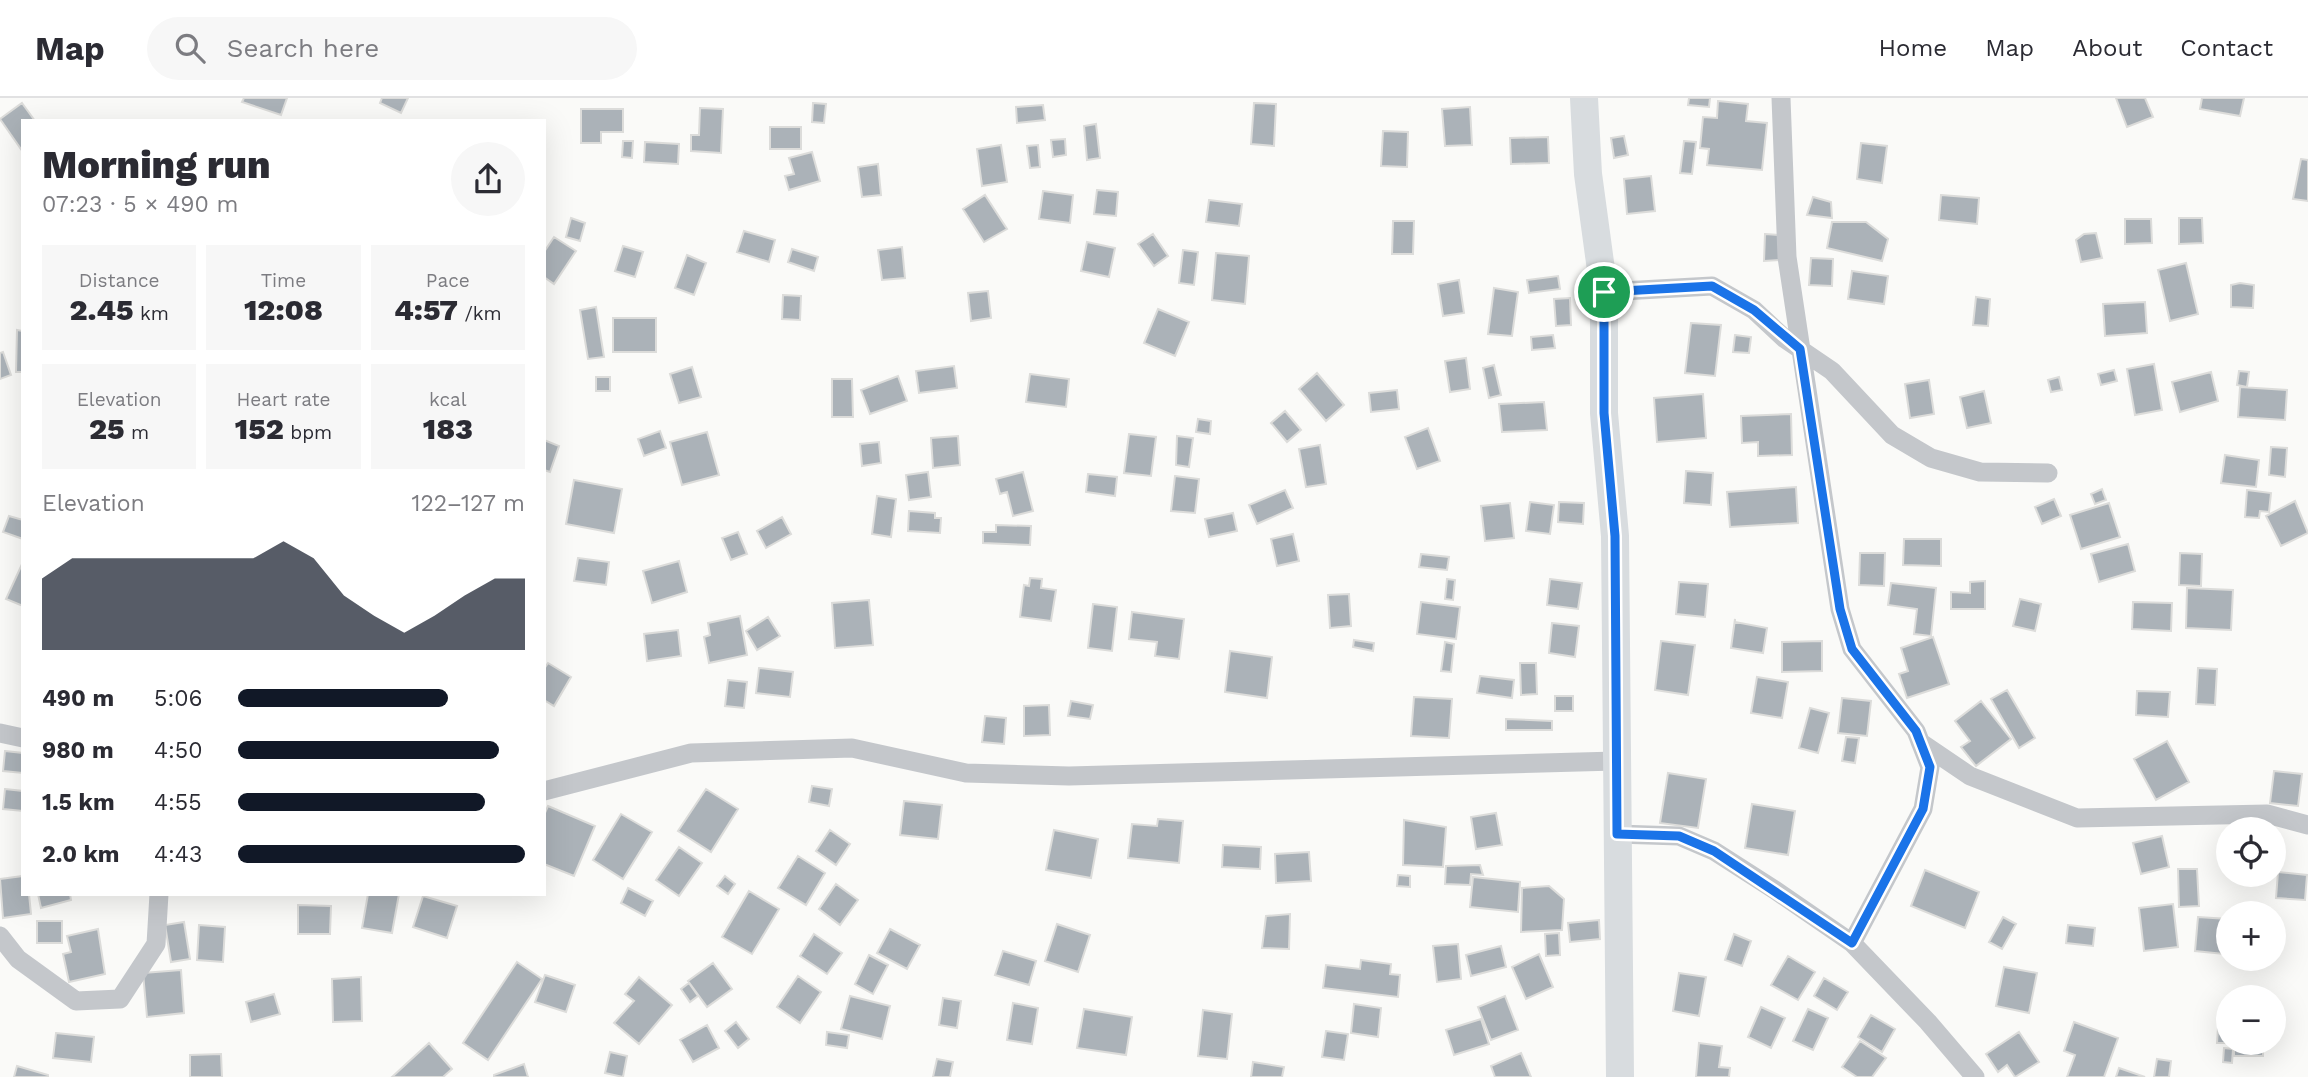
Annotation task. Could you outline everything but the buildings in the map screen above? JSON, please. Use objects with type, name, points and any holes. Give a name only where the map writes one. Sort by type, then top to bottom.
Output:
[{"type":"street","points":[[1584,98],[1588,174],[1604,292],[1604,413],[1615,536],[1620,1077]]},
{"type":"street","points":[[1782,98],[1787,257],[1844,622],[1852,649],[1916,731],[1930,767],[1923,809],[1852,943]]},
{"type":"street","points":[[1604,292],[1712,286],[1754,310],[1800,349],[1832,371],[1892,435],[1931,458],[1980,472],[2048,473]]},
{"type":"street","points":[[0,733],[21,738]]},
{"type":"street","points":[[1920,742],[1970,776],[2077,818],[2267,814],[2308,825]]},
{"type":"street","points":[[546,790],[691,753],[704,752],[852,748],[966,773],[1069,776],[1616,761]]},
{"type":"street","points":[[1617,834],[1679,836],[1714,851],[1852,943],[1928,1022],[1975,1077]]},
{"type":"street","points":[[0,936],[18,959],[76,1001],[120,999],[156,944],[159,896]]},
{"type":"route","points":[[1712,286],[1754,310],[1800,349],[1840,609],[1852,649],[1916,731],[1930,767],[1923,809],[1852,943],[1714,851],[1679,836],[1617,834],[1615,536],[1604,413],[1604,292],[1712,286]]}]
